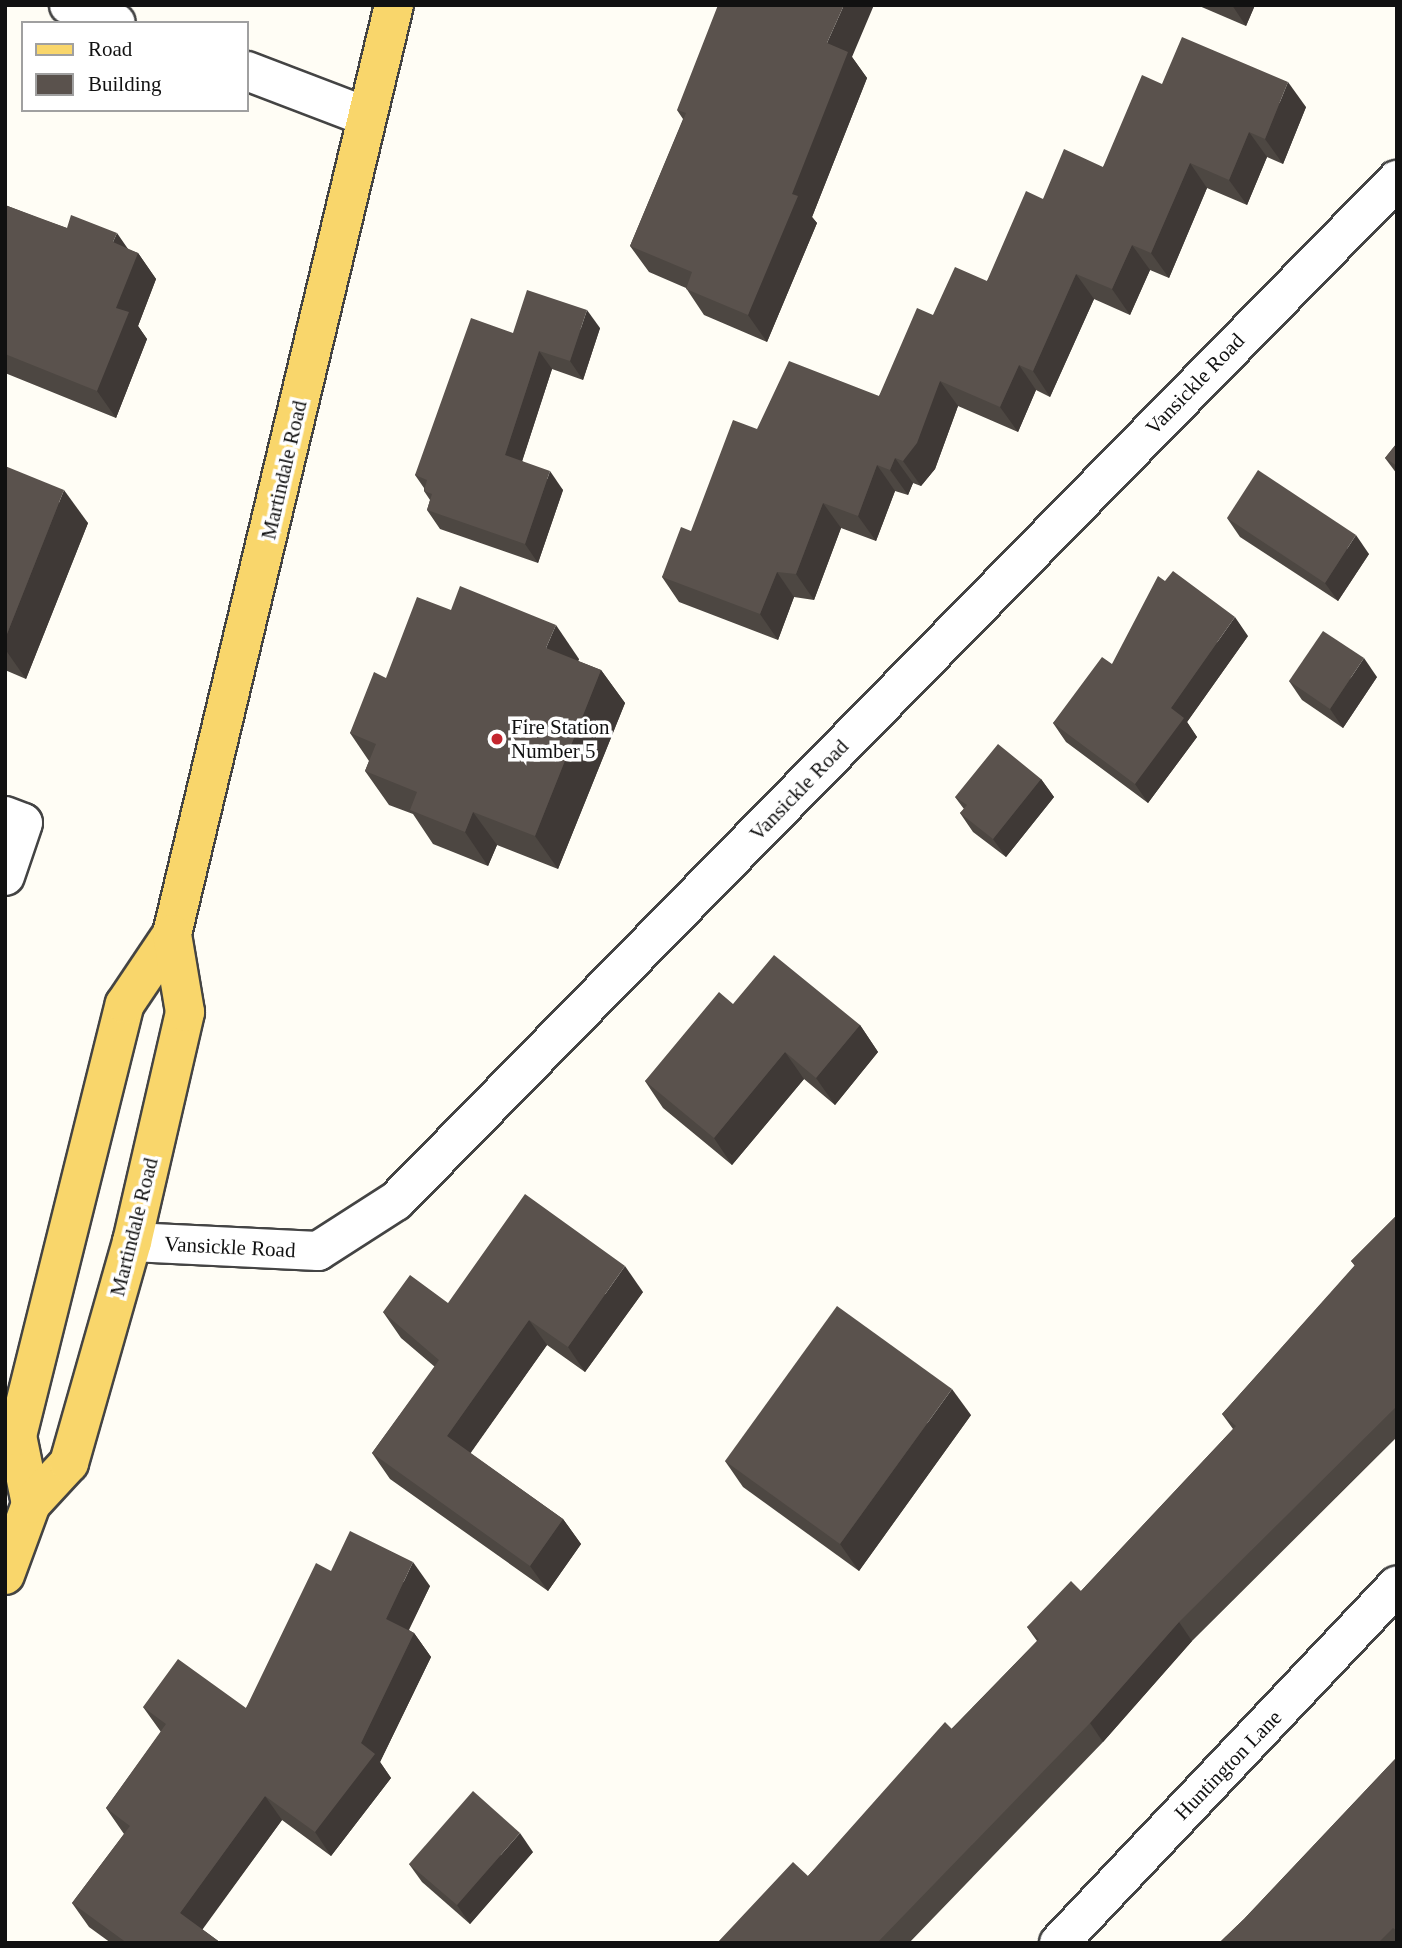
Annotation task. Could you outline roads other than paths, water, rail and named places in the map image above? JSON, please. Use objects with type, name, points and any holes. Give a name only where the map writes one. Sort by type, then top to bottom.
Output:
[{"type":"main road","name":"Martindale Road","points":[[31,1504],[17,1436],[125,1004],[172,934],[365,116],[394,5]]},
{"type":"main road","name":"Martindale Road","points":[[5,1575],[31,1504],[69,1463],[132,1242],[185,1012],[172,934]]},
{"type":"street","points":[[69,5],[111,21]]},
{"type":"street","points":[[248,71],[365,116]]},
{"type":"street","name":"Vansickle Road","points":[[132,1242],[318,1251],[396,1201],[1397,180]]},
{"type":"street","points":[[5,816],[23,823],[5,876]]},
{"type":"street","name":"Huntington Lane","points":[[1059,1943],[1397,1586]]},
{"type":"place","name":"Fire Station Number 5","points":[[497,739]]}]
